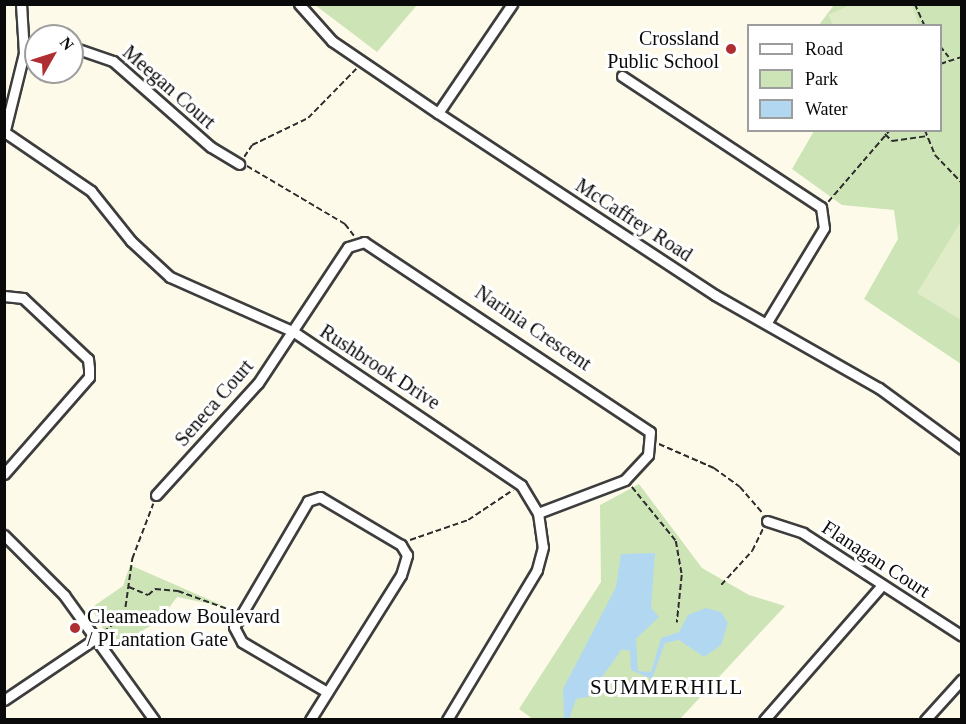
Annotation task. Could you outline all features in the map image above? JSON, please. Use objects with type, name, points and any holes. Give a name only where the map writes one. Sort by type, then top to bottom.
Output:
[{"type":"street","points":[[5,134],[24,53],[21,4]]},
{"type":"street","name":"McCaffrey Road","points":[[299,4],[317,28],[438,113],[716,295],[767,322],[879,388],[962,449]]},
{"type":"street","points":[[438,113],[512,4]]},
{"type":"street","name":"Meegan Court","points":[[84,51],[113,61],[210,147],[239,164]]},
{"type":"street","points":[[622,76],[822,210],[824,228],[767,322]]},
{"type":"street","name":"Rushbrook Drive","points":[[5,134],[91,191],[131,241],[170,276],[294,332],[521,485],[538,513],[543,547],[537,570],[447,720]]},
{"type":"street","points":[[294,332],[345,252],[359,242]]},
{"type":"street","name":"Narinia Crescent","points":[[359,242],[468,306],[618,407],[650,432],[653,441]]},
{"type":"street","points":[[4,296],[23,298],[88,359],[89,368],[89,376],[4,474]]},
{"type":"street","name":"Seneca Court","points":[[156,495],[258,383],[294,332]]},
{"type":"street","points":[[538,513],[625,480],[648,455],[653,441]]},
{"type":"street","points":[[310,720],[401,575],[407,555],[401,545],[325,498],[313,499],[239,612],[234,627],[242,642],[327,692]]},
{"type":"street","name":"Flanagan Court","points":[[767,521],[804,533],[962,636]]},
{"type":"street","points":[[4,535],[64,595],[97,637],[154,720]]},
{"type":"street","points":[[764,720],[882,585]]},
{"type":"street","points":[[4,700],[97,637]]},
{"type":"street","points":[[925,720],[962,679]]},
{"type":"path","points":[[915,4],[924,24]]},
{"type":"path","points":[[942,48],[950,58]]},
{"type":"path","points":[[942,63],[950,58],[962,57]]},
{"type":"path","points":[[359,242],[345,224],[258,170],[239,164],[252,145],[308,118],[363,62]]},
{"type":"path","points":[[926,132],[944,168],[962,183]]},
{"type":"path","points":[[822,210],[885,133],[892,141],[927,136]]},
{"type":"path","points":[[653,441],[741,487],[767,521],[752,551],[721,585]]},
{"type":"path","points":[[625,480],[676,541],[682,575],[677,623]]},
{"type":"path","points":[[401,545],[468,520],[521,485]]},
{"type":"path","points":[[97,637],[124,615],[132,559],[156,495]]},
{"type":"path","points":[[129,587],[148,595],[155,589],[178,591],[239,612]]},
{"type":"green space","points":[[315,5],[417,5],[377,52]]},
{"type":"green space","points":[[834,5],[961,5],[961,364],[864,299],[898,239],[894,210],[842,205],[792,169],[813,132],[942,132],[942,24],[820,24]]},
{"type":"green space","points":[[850,5],[912,5],[919,24],[832,24],[828,15]]},
{"type":"green space","points":[[960,223],[962,224],[961,320],[917,293]]},
{"type":"green space","points":[[639,484],[702,568],[749,595],[785,606],[680,719],[533,719],[519,709],[601,582],[600,505]]},
{"type":"green space","points":[[130,565],[226,607],[177,597],[159,621],[114,647],[91,608],[123,586]]},
{"type":"water","points":[[655,553],[651,608],[659,617],[636,639],[638,671],[651,672],[661,638],[679,632],[688,615],[706,608],[721,612],[728,623],[721,645],[704,657],[679,640],[665,643],[652,679],[631,670],[630,651],[622,649],[588,697],[576,699],[569,719],[564,719],[563,689],[616,587],[621,554]]},
{"type":"place","name":"Crossland Public School","points":[[731,49]]},
{"type":"place","name":"Cleameadow Boulevard / PLantation Gate","points":[[75,628]]},
{"type":"district","name":"SUMMERHILL","points":[[667,687]]}]
